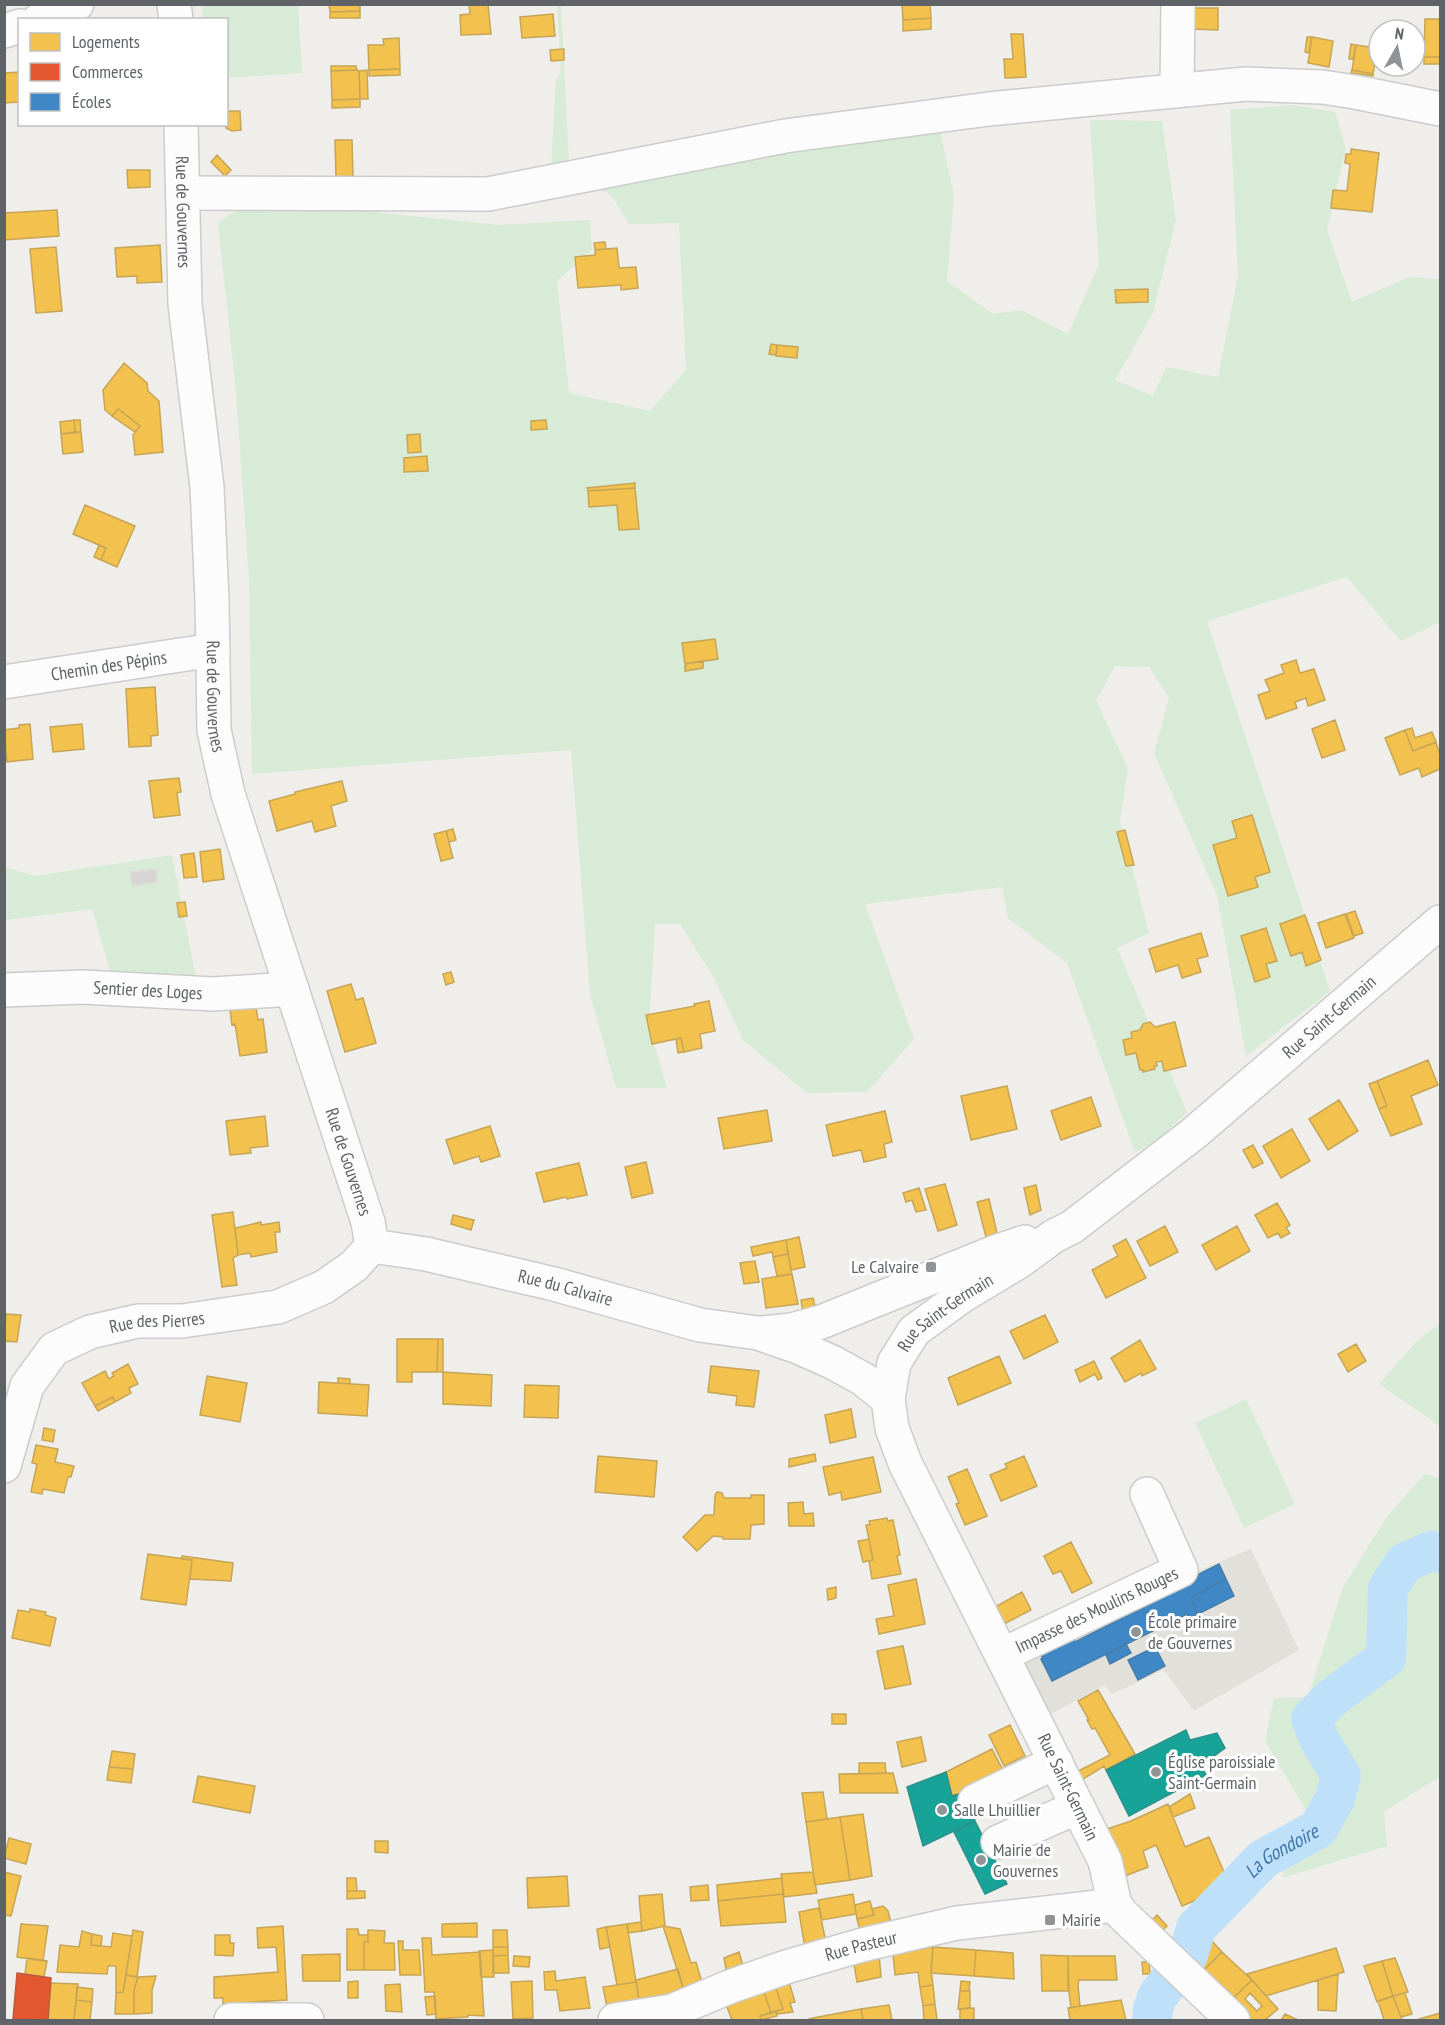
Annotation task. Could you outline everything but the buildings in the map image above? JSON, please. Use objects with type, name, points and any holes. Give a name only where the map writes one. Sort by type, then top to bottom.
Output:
[{"type":"street","points":[[44,18],[77,4]]},
{"type":"street","points":[[1177,91],[1178,4]]},
{"type":"street","points":[[183,193],[488,195],[785,136],[989,109],[1246,84],[1322,87],[1440,109]]},
{"type":"street","name":"Rue de Gouvernes","points":[[181,126],[185,304],[207,487],[214,730],[228,794],[368,1222],[372,1246]]},
{"type":"street","name":"Chemin des Pépins","points":[[4,682],[213,650]]},
{"type":"street","name":"Rue Saint-Germain","points":[[1115,1905],[1105,1861],[905,1462],[892,1428],[888,1399],[894,1363],[914,1331],[962,1296],[1020,1261],[1054,1236],[1072,1227],[1193,1134],[1440,922]]},
{"type":"street","name":"Sentier des Loges","points":[[4,990],[83,987],[213,994],[292,989]]},
{"type":"street","name":"Rue du Calvaire","points":[[758,1333],[792,1329],[821,1322],[1018,1243],[1054,1236]]},
{"type":"street","name":"Rue du Calvaire","points":[[372,1246],[426,1254],[554,1284],[700,1325],[758,1333],[832,1362],[863,1379],[888,1399]]},
{"type":"street","name":"Rue des Pierres","points":[[4,1466],[27,1386],[54,1349],[90,1332],[138,1321],[182,1321],[278,1307],[324,1287],[354,1266],[372,1246]]},
{"type":"street","name":"Impasse des Moulins Rouges","points":[[1002,1655],[1182,1570],[1146,1494]]},
{"type":"street","points":[[975,1801],[1056,1762]]},
{"type":"street","points":[[998,1842],[1078,1807]]},
{"type":"street","points":[[1115,1905],[1233,2020]]},
{"type":"street","name":"Rue Pasteur","points":[[615,2020],[672,2011],[729,1987],[786,1967],[862,1945],[957,1923],[1115,1905]]},
{"type":"street","points":[[231,2020],[307,2020]]},
{"type":"shaded area","points":[[1251,1549],[1299,1650],[1194,1711],[1164,1670],[1112,1694],[1105,1685],[1051,1714],[1020,1653],[1177,1579]]},
{"type":"green space","points":[[202,5],[298,5],[302,73],[228,78],[228,18],[203,18]]},
{"type":"green space","points":[[557,5],[561,5],[569,163],[939,126],[954,195],[947,281],[993,314],[1021,310],[1068,334],[1099,264],[1090,120],[1162,121],[1176,221],[1153,313],[1115,380],[1153,396],[1166,367],[1218,377],[1238,276],[1230,110],[1293,105],[1335,112],[1346,148],[1327,230],[1352,302],[1409,277],[1440,279],[1440,622],[1401,641],[1347,577],[1207,621],[1330,991],[1246,1056],[1217,895],[1154,753],[1169,698],[1149,667],[1115,666],[1096,701],[1128,768],[1120,820],[1149,933],[1117,948],[1187,1112],[1158,1140],[1135,1152],[1067,963],[1008,918],[1002,887],[865,904],[914,1039],[867,1092],[807,1093],[743,1040],[714,978],[680,924],[655,924],[649,1027],[667,1088],[616,1088],[590,994],[571,750],[252,774],[249,580],[236,392],[218,223],[251,199],[498,225],[590,220],[592,250],[557,281],[569,393],[650,411],[686,370],[679,223],[629,224],[611,195],[551,167],[556,80],[561,73]]},
{"type":"green space","points":[[172,855],[197,983],[114,984],[92,909],[5,920],[4,867],[35,876]]},
{"type":"green space","points":[[1440,1323],[1440,1426],[1379,1384],[1416,1342]]},
{"type":"green space","points":[[1246,1399],[1295,1504],[1244,1528],[1195,1423]]},
{"type":"green space","points":[[1425,1474],[1440,1479],[1440,1777],[1384,1811],[1387,1846],[1282,1878],[1307,1812],[1265,1741],[1274,1698],[1308,1697],[1343,1587],[1388,1515]]},
{"type":"waterway","name":"La Gondoire","points":[[1152,2020],[1157,1997],[1188,1955],[1196,1928],[1263,1859],[1318,1829],[1335,1799],[1341,1776],[1319,1739],[1311,1719],[1333,1697],[1386,1658],[1388,1588],[1404,1563],[1431,1551],[1440,1553]]},
{"type":"place","name":"Le Calvaire","points":[[931,1267]]},
{"type":"place","name":"École primaire de Gouvernes","points":[[1136,1632]]},
{"type":"place","name":"Église paroissiale Saint-Germain","points":[[1156,1772]]},
{"type":"place","name":"Salle Lhuillier","points":[[942,1810]]},
{"type":"place","name":"Mairie de Gouvernes","points":[[981,1860]]},
{"type":"place","name":"Mairie","points":[[1050,1920]]}]
